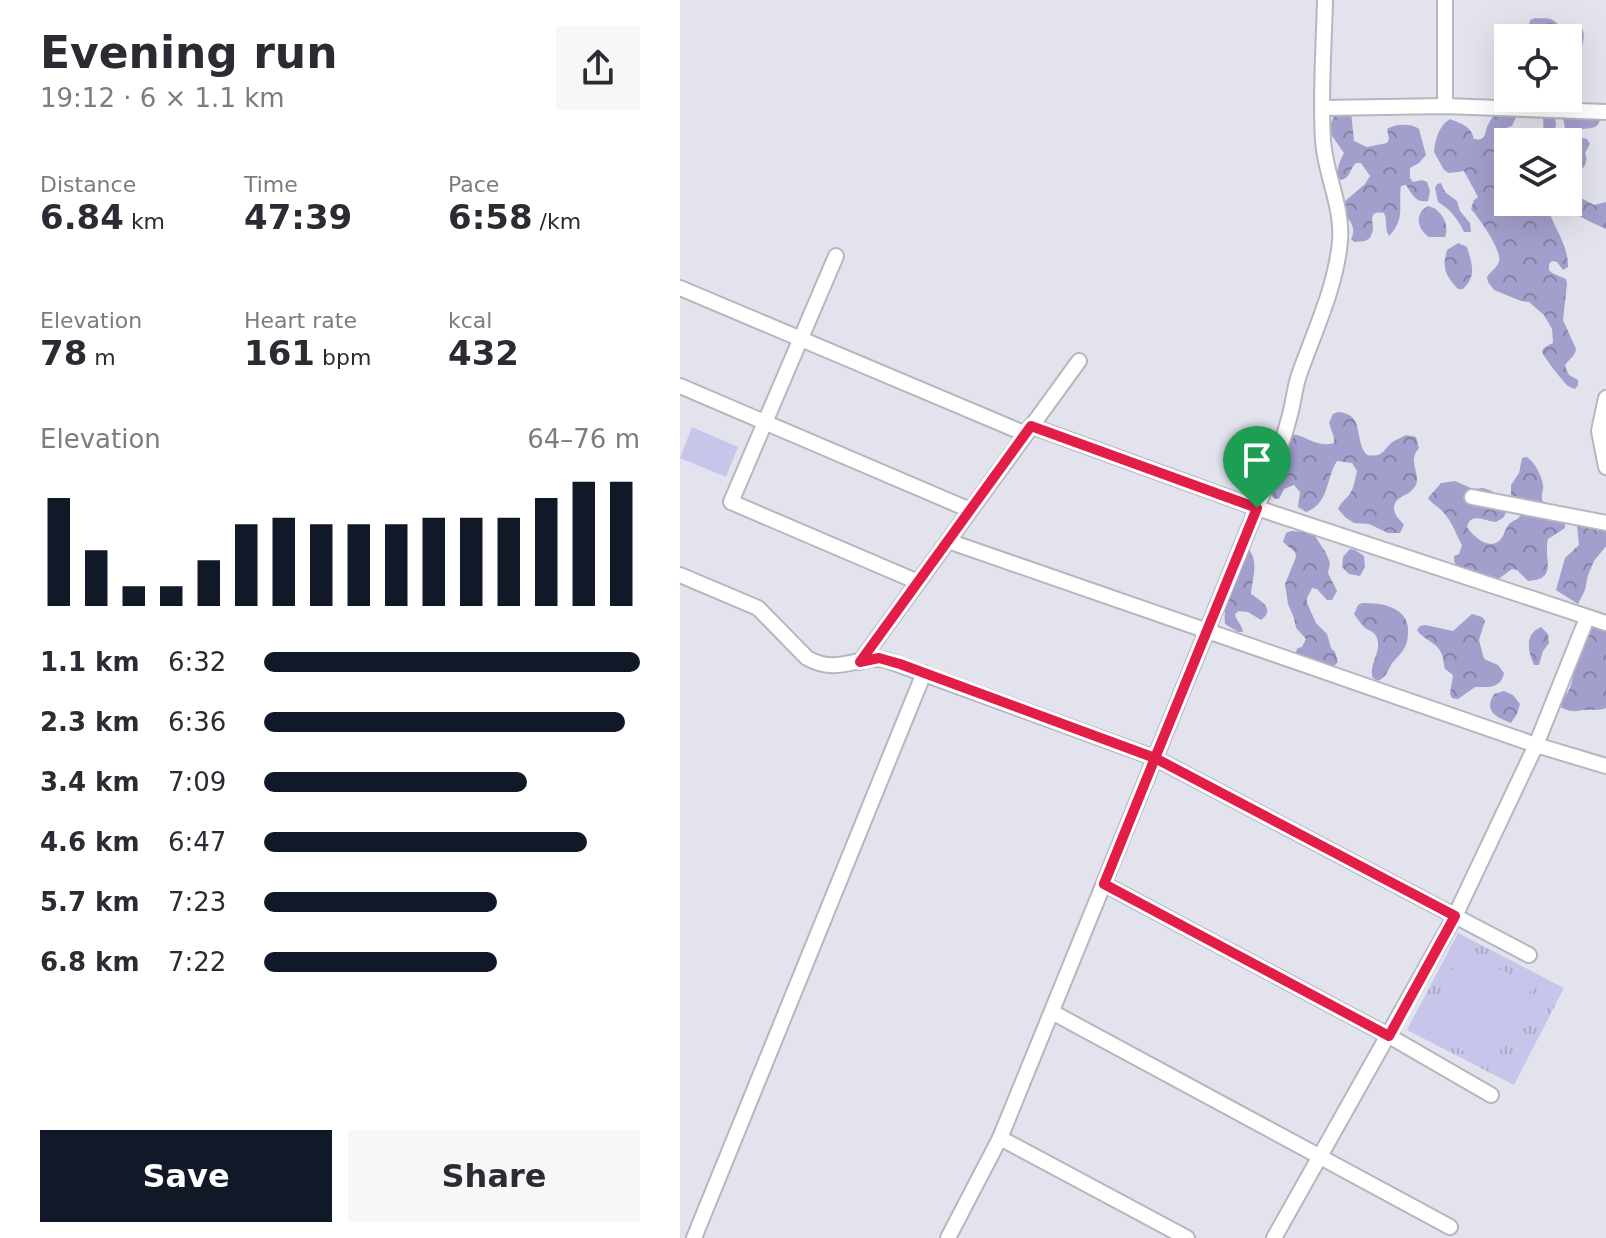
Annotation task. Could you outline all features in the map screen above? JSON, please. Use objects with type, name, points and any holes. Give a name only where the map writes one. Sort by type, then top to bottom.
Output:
[{"type":"street","points":[[948,1238],[1000,1138],[1257,508],[1290,418],[1296,384],[1336,265],[1340,244],[1339,217],[1325,164],[1323,139],[1325,0]]},
{"type":"street","points":[[1445,0],[1445,106]]},
{"type":"street","points":[[1323,108],[1445,106],[1606,112]]},
{"type":"street","points":[[836,256],[731,502],[918,582]]},
{"type":"street","points":[[680,288],[1029,430],[1606,623]]},
{"type":"street","points":[[860,662],[1079,361]]},
{"type":"street","points":[[680,386],[970,510]]},
{"type":"street","points":[[1606,398],[1599,431],[1606,467]]},
{"type":"street","points":[[1472,497],[1606,523]]},
{"type":"street","points":[[948,541],[1536,745],[1606,766]]},
{"type":"street","points":[[680,575],[752,604],[807,658],[815,662],[830,665],[879,658],[1155,758],[1529,955]]},
{"type":"street","points":[[1274,1238],[1455,916],[1536,745],[1587,618]]},
{"type":"street","points":[[694,1238],[924,673]]},
{"type":"street","points":[[1104,884],[1389,1036],[1491,1095]]},
{"type":"street","points":[[1052,1012],[1450,1227]]},
{"type":"street","points":[[1000,1138],[1187,1238]]},
{"type":"green space","points":[[1550,19],[1558,24],[1529,24],[1530,20]]},
{"type":"green space","points":[[1351,111],[1354,141],[1367,147],[1387,143],[1387,129],[1390,127],[1407,125],[1419,129],[1426,155],[1410,168],[1410,178],[1413,182],[1427,182],[1430,191],[1428,201],[1420,201],[1406,185],[1401,186],[1399,218],[1394,230],[1389,236],[1384,213],[1376,213],[1372,216],[1370,238],[1355,242],[1351,239],[1353,228],[1344,213],[1343,203],[1370,176],[1361,163],[1356,163],[1348,176],[1340,180],[1339,163],[1344,153],[1330,133],[1335,113]]},
{"type":"green space","points":[[1495,112],[1514,112],[1516,117],[1512,126],[1494,128],[1494,216],[1551,216],[1565,249],[1568,267],[1563,270],[1552,261],[1549,270],[1566,279],[1563,320],[1576,349],[1565,366],[1569,375],[1578,380],[1575,389],[1566,384],[1542,352],[1553,343],[1552,329],[1544,315],[1529,302],[1494,290],[1488,282],[1487,277],[1497,265],[1499,256],[1489,234],[1471,209],[1478,197],[1464,171],[1449,173],[1444,170],[1434,152],[1438,133],[1450,119],[1468,128],[1474,139],[1484,137]]},
{"type":"green space","points":[[1564,113],[1597,115],[1600,119],[1597,126],[1582,130],[1565,128]]},
{"type":"green space","points":[[1543,115],[1555,115],[1555,128],[1543,128]]},
{"type":"green space","points":[[1582,138],[1590,144],[1585,153],[1582,169]]},
{"type":"green space","points":[[1441,183],[1445,192],[1457,201],[1460,211],[1470,223],[1471,232],[1464,232],[1454,215],[1438,202],[1435,188]]},
{"type":"green space","points":[[1582,199],[1594,205],[1606,202],[1606,229],[1580,216]]},
{"type":"green space","points":[[1428,206],[1437,210],[1443,218],[1445,237],[1429,237],[1422,230],[1419,217]]},
{"type":"green space","points":[[1458,243],[1467,247],[1472,264],[1472,274],[1463,289],[1458,289],[1445,267],[1447,250]]},
{"type":"green space","points":[[1338,412],[1352,417],[1367,455],[1380,454],[1406,435],[1416,437],[1419,448],[1414,459],[1416,485],[1396,501],[1394,508],[1404,525],[1400,533],[1388,533],[1369,524],[1354,523],[1338,509],[1353,487],[1357,471],[1352,463],[1337,461],[1323,497],[1306,512],[1298,507],[1300,492],[1294,485],[1284,489],[1279,499],[1267,492],[1291,434],[1317,443],[1334,443],[1329,423],[1333,414]]},
{"type":"green space","points":[[692,427],[738,447],[726,477],[680,458]]},
{"type":"green space","points":[[1527,457],[1541,477],[1544,503],[1565,518],[1565,528],[1548,539],[1548,567],[1544,577],[1528,581],[1512,569],[1497,580],[1458,569],[1454,556],[1459,554],[1462,545],[1447,517],[1428,498],[1441,483],[1455,481],[1473,489],[1492,491],[1505,507],[1504,517],[1496,522],[1475,518],[1467,527],[1481,541],[1495,543],[1521,514],[1511,495],[1511,485],[1519,473],[1522,458]]},
{"type":"green space","points":[[1581,522],[1598,531],[1606,527],[1606,546],[1594,561],[1578,604],[1556,590],[1565,558],[1579,545],[1577,525]]},
{"type":"green space","points":[[1291,531],[1315,536],[1330,563],[1328,573],[1337,591],[1332,600],[1327,600],[1312,588],[1307,603],[1335,652],[1338,662],[1334,666],[1297,658],[1295,653],[1306,639],[1296,628],[1285,584],[1296,557],[1295,552],[1283,542],[1286,533]]},
{"type":"green space","points":[[1237,541],[1242,541],[1254,560],[1251,594],[1267,609],[1261,620],[1248,612],[1235,614],[1243,632],[1225,624],[1227,600],[1236,579],[1231,550]]},
{"type":"green space","points":[[1350,549],[1364,556],[1365,567],[1360,576],[1349,574],[1342,567],[1343,557]]},
{"type":"green space","points":[[1362,603],[1397,610],[1408,628],[1404,649],[1386,675],[1378,681],[1372,673],[1378,649],[1377,638],[1354,614]]},
{"type":"green space","points":[[1472,614],[1485,621],[1479,640],[1484,659],[1498,665],[1504,673],[1497,684],[1475,687],[1458,699],[1452,698],[1453,675],[1445,669],[1437,647],[1417,630],[1425,625],[1453,631]]},
{"type":"green space","points":[[1594,626],[1606,627],[1606,708],[1568,710],[1560,707],[1558,702],[1571,686],[1579,646]]},
{"type":"green space","points":[[1541,627],[1548,634],[1549,643],[1539,665],[1534,665],[1529,649],[1530,638]]},
{"type":"green space","points":[[1504,691],[1513,695],[1520,704],[1511,723],[1491,710],[1494,694]]},
{"type":"green space","points":[[1458,933],[1564,988],[1514,1085],[1407,1030]]},
{"type":"green space","points":[[1463,950],[1533,986],[1492,1066],[1421,1029]]},
{"type":"route","points":[[1257,508],[1031,426],[860,662],[879,658],[900,664],[1155,758],[1104,884],[1389,1036],[1455,916],[1155,758],[1257,508]]}]
